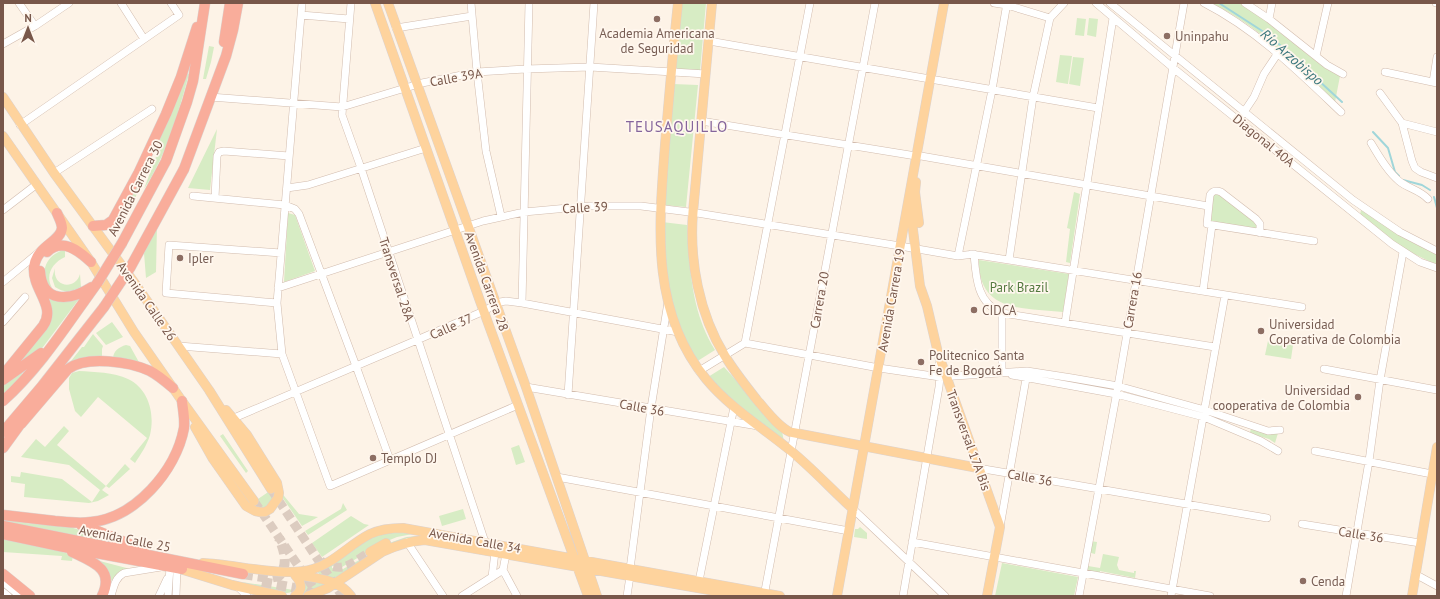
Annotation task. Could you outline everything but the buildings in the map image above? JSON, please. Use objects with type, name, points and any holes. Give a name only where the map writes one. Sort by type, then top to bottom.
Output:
[{"type":"highway","points":[[210,97],[223,46],[230,3]]},
{"type":"highway","points":[[3,432],[83,335],[121,283],[184,169],[192,151],[229,45],[238,3]]},
{"type":"highway","points":[[93,226],[106,225],[113,220],[138,174],[163,120],[205,6]]},
{"type":"highway","name":"Avenida Carrera 30","points":[[3,401],[28,376],[54,344],[98,282],[122,243],[166,161],[188,102],[193,81],[205,6]]},
{"type":"highway","points":[[3,375],[46,321],[47,307],[34,278],[35,262],[40,252],[60,234],[62,226],[57,213]]},
{"type":"highway","points":[[91,262],[75,249],[60,246],[53,248],[48,251],[40,266],[42,282],[47,290],[56,296],[65,298],[71,297],[88,289],[98,282]]},
{"type":"highway","name":"Avenida Carrera 30","points":[[3,380],[54,344]]},
{"type":"highway","points":[[3,448],[21,424],[40,404],[68,369],[82,362],[107,362],[138,367],[152,372],[173,388]]},
{"type":"highway","points":[[21,424],[42,386]]},
{"type":"highway","points":[[3,515],[66,522],[91,522],[117,515],[134,504],[156,484],[170,462],[181,438],[184,420],[182,401]]},
{"type":"highway","points":[[66,522],[96,530],[171,566]]},
{"type":"highway","name":"Avenida Calle 25","points":[[3,526],[19,534],[64,547],[171,566],[243,576]]},
{"type":"highway","name":"Avenida Calle 25","points":[[3,534],[19,534],[171,566]]},
{"type":"highway","points":[[64,547],[98,566],[104,572],[106,583],[102,596]]},
{"type":"highway","points":[[3,574],[30,596]]},
{"type":"main road","name":"Avenida Carrera 28","points":[[375,3],[484,311],[588,596]]},
{"type":"main road","name":"Avenida Carrera 28","points":[[388,3],[526,388],[597,596]]},
{"type":"main road","points":[[678,3],[659,228],[662,265],[668,302],[678,332],[690,357],[711,385],[734,407],[791,451],[853,509]]},
{"type":"main road","points":[[712,3],[693,212],[692,239],[698,284],[705,312],[724,355],[763,406],[785,429],[794,433]]},
{"type":"main road","name":"Avenida Carrera 19","points":[[933,79],[944,3]]},
{"type":"main road","name":"Avenida Carrera 19","points":[[837,596],[900,246],[912,195],[933,79],[950,3]]},
{"type":"main road","name":"Avenida Calle 26","points":[[3,97],[54,173],[179,346],[209,390],[271,489]]},
{"type":"main road","name":"Avenida Calle 26","points":[[3,136],[91,262],[134,332],[254,501]]},
{"type":"main road","name":"Transversal 17A Bis","points":[[912,195],[927,306],[943,377],[1000,527]]},
{"type":"main road","points":[[182,401],[205,447],[246,506],[255,511],[265,512],[276,502],[279,493],[278,488],[247,435],[209,390]]},
{"type":"main road","name":"Calle 36","points":[[794,433],[978,468]]},
{"type":"main road","points":[[1412,596],[1420,543],[1435,474],[1437,447]]},
{"type":"main road","points":[[987,596],[1000,527]]},
{"type":"main road","name":"Avenida Calle 34","points":[[171,566],[224,564],[264,570],[293,572],[313,569],[324,565],[370,535],[390,528],[415,529],[446,536],[485,542],[743,596]]},
{"type":"main road","points":[[370,552],[386,543],[404,536],[427,534],[446,536]]},
{"type":"main road","name":"Avenida Calle 34","points":[[308,596],[321,592],[382,552],[407,542],[431,541],[506,554],[575,562]]},
{"type":"main road","points":[[171,566],[232,585],[282,596]]},
{"type":"main road","points":[[264,570],[323,579],[335,583],[350,595]]},
{"type":"main road","points":[[350,595],[349,582],[353,571]]},
{"type":"main road","points":[[295,575],[300,582],[301,589],[295,596]]},
{"type":"main road","name":"Avenida Calle 34","points":[[699,588],[780,596]]},
{"type":"street","points":[[19,3],[35,26]]},
{"type":"street","points":[[4,45],[69,3]]},
{"type":"street","points":[[121,3],[144,38]]},
{"type":"street","points":[[20,124],[179,15],[171,3]]},
{"type":"street","points":[[302,3],[277,303],[282,354],[330,486],[518,405]]},
{"type":"street","name":"Transversal 28A","points":[[351,3],[342,115],[485,542]]},
{"type":"street","points":[[471,3],[486,152],[500,216]]},
{"type":"street","points":[[522,304],[526,69],[529,3]]},
{"type":"street","points":[[568,395],[594,3]]},
{"type":"street","points":[[745,343],[810,3]]},
{"type":"street","name":"Carrera 20","points":[[764,595],[875,3]]},
{"type":"street","points":[[994,3],[1007,4],[1050,18]]},
{"type":"street","points":[[1009,260],[1033,97],[1050,18],[1064,3]]},
{"type":"street","name":"Diagonal 40A","points":[[1096,3],[1368,225],[1403,252],[1420,262],[1437,268]]},
{"type":"street","name":"Diagonal 40A","points":[[1110,3],[1362,207],[1400,232],[1437,251]]},
{"type":"street","name":"Carrera 16","points":[[1079,596],[1118,386],[1184,3]]},
{"type":"street","points":[[1204,3],[1224,14],[1278,53],[1341,112]]},
{"type":"street","points":[[1245,3],[1333,69],[1343,74]]},
{"type":"street","points":[[1269,20],[1272,3]]},
{"type":"street","points":[[1316,56],[1328,3]]},
{"type":"street","points":[[959,254],[992,90],[1007,4]]},
{"type":"street","points":[[301,15],[350,19]]},
{"type":"street","points":[[396,28],[472,16]]},
{"type":"street","points":[[1065,323],[1098,108],[1114,18]]},
{"type":"street","points":[[708,41],[1098,108]]},
{"type":"street","points":[[1238,120],[1254,97],[1264,74],[1278,53]]},
{"type":"street","points":[[1384,72],[1435,82],[1437,57]]},
{"type":"street","name":"Calle 39A","points":[[210,97],[342,107],[405,88],[477,72],[590,67],[706,74]]},
{"type":"street","points":[[1380,93],[1402,123],[1415,168],[1437,178]]},
{"type":"street","points":[[54,173],[152,109]]},
{"type":"street","points":[[701,121],[848,144],[1208,206]]},
{"type":"street","points":[[1402,123],[1437,132]]},
{"type":"street","points":[[1371,143],[1399,181],[1421,193],[1428,199]]},
{"type":"street","points":[[286,188],[308,185],[426,148]]},
{"type":"street","points":[[215,198],[217,156],[219,152],[224,151],[289,156]]},
{"type":"street","points":[[3,210],[36,184]]},
{"type":"street","points":[[1260,233],[1260,224],[1256,219],[1223,193],[1214,191],[1210,195],[1207,224],[1260,233],[1314,241]]},
{"type":"street","points":[[193,196],[285,205],[295,209],[299,214],[390,460]]},
{"type":"street","name":"Calle 39","points":[[278,288],[467,225],[500,216],[524,212],[580,207],[634,206],[693,212],[900,246],[918,247],[959,254],[974,254],[1302,307]]},
{"type":"street","points":[[1203,291],[1212,225]]},
{"type":"street","points":[[277,303],[166,293],[169,245],[281,253]]},
{"type":"street","points":[[3,282],[40,252]]},
{"type":"street","points":[[1346,596],[1369,461],[1380,380],[1403,252]]},
{"type":"street","points":[[974,254],[976,283],[979,290],[987,303],[992,308],[1002,313],[1215,347]]},
{"type":"street","points":[[1172,593],[1215,347],[1226,295]]},
{"type":"street","points":[[3,322],[25,297]]},
{"type":"street","name":"Calle 37","points":[[234,418],[484,311],[495,304],[506,301],[678,332]]},
{"type":"street","points":[[627,596],[651,408],[668,302]]},
{"type":"street","points":[[1002,313],[1002,373]]},
{"type":"street","points":[[699,371],[745,343],[879,368],[943,377],[1002,373],[1118,386],[1162,398],[1204,413],[1278,451]]},
{"type":"street","points":[[179,346],[282,354]]},
{"type":"street","points":[[1324,369],[1437,390]]},
{"type":"street","points":[[1000,527],[1027,375]]},
{"type":"street","points":[[903,596],[943,377]]},
{"type":"street","points":[[1071,381],[1159,405],[1204,413],[1248,424],[1268,431],[1280,430]]},
{"type":"street","name":"Calle 36","points":[[526,388],[759,426]]},
{"type":"street","points":[[1159,405],[1162,398]]},
{"type":"street","points":[[699,588],[734,407]]},
{"type":"street","points":[[1245,434],[1248,424]]},
{"type":"street","points":[[1315,451],[1435,474]]},
{"type":"street","name":"Calle 36","points":[[978,468],[1267,518]]},
{"type":"street","points":[[557,477],[849,531]]},
{"type":"street","points":[[853,509],[945,596]]},
{"type":"street","name":"Calle 36","points":[[1302,524],[1420,543]]},
{"type":"street","points":[[407,542],[443,596]]},
{"type":"street","points":[[912,542],[1083,574],[1172,593],[1210,596]]},
{"type":"street","points":[[492,577],[495,552]]},
{"type":"street","points":[[506,554],[503,570],[517,596]]},
{"type":"street","points":[[111,596],[116,580],[120,575],[124,573],[171,566]]},
{"type":"street","points":[[158,596],[171,566]]},
{"type":"street","points":[[168,596],[171,566]]},
{"type":"street","points":[[171,566],[176,596]]},
{"type":"street","points":[[462,596],[503,570]]},
{"type":"street","points":[[1415,574],[1437,586]]},
{"type":"street","points":[[3,582],[20,596]]},
{"type":"street","points":[[232,585],[241,589],[247,596]]},
{"type":"street","points":[[3,592],[8,596]]},
{"type":"green space","points":[[681,3],[706,3],[700,71],[675,70]]},
{"type":"green space","points":[[1211,3],[1240,3],[1252,10],[1340,76],[1335,102],[1292,61],[1261,35],[1229,12]]},
{"type":"green space","points":[[1077,18],[1086,19],[1084,36],[1075,35]]},
{"type":"green space","points":[[1089,18],[1098,19],[1096,37],[1087,35]]},
{"type":"green space","points":[[209,46],[214,47],[206,79],[203,79]]},
{"type":"green space","points":[[1060,55],[1072,56],[1068,84],[1056,82]]},
{"type":"green space","points":[[1073,57],[1084,58],[1080,86],[1069,84]]},
{"type":"green space","points":[[186,73],[189,74],[171,133],[159,162],[144,189],[157,154],[156,145]]},
{"type":"green space","points":[[673,84],[698,85],[686,207],[663,205]]},
{"type":"green space","points":[[217,129],[210,190],[188,188]]},
{"type":"green space","points":[[151,158],[132,206],[126,217],[113,225]]},
{"type":"green space","points":[[1074,192],[1080,194],[1070,263],[1066,262],[1070,229],[1067,228]]},
{"type":"green space","points":[[1219,194],[1255,222],[1257,224],[1257,231],[1211,221],[1213,198],[1214,195]]},
{"type":"green space","points":[[1361,210],[1422,247],[1437,254],[1437,265],[1404,249],[1360,215]]},
{"type":"green space","points":[[288,213],[295,215],[315,271],[284,282]]},
{"type":"green space","points":[[662,222],[687,225],[689,258],[696,305],[707,335],[715,350],[696,362],[687,347],[667,290]]},
{"type":"green space","points":[[157,226],[156,272],[146,278],[144,253]]},
{"type":"green space","points":[[65,250],[65,257],[56,263],[51,270],[49,279],[52,288],[47,283],[45,277],[46,266],[53,256],[58,252]]},
{"type":"green space","name":"Park Brazil","points":[[979,260],[1069,274],[1063,312],[1019,308],[995,299],[986,290],[981,277]]},
{"type":"green space","points":[[55,268],[57,280],[65,284],[74,283],[80,274],[81,287],[68,291],[55,287],[52,278]]},
{"type":"green space","points":[[42,290],[82,295],[43,347],[7,374],[43,332]]},
{"type":"green space","points":[[112,322],[123,337],[106,345],[96,333]]},
{"type":"green space","points":[[93,334],[103,346],[102,359],[64,370],[82,347],[84,347]]},
{"type":"green space","points":[[1268,341],[1293,345],[1291,359],[1265,355]]},
{"type":"green space","points":[[126,345],[130,346],[140,364],[113,359],[117,350]]},
{"type":"green space","points":[[724,367],[782,431],[784,442],[733,404],[708,377]]},
{"type":"green space","points":[[23,371],[21,377],[3,394],[3,383]]},
{"type":"green space","points":[[79,371],[117,375],[128,379],[135,383],[146,396],[152,419],[150,435],[142,453],[135,463],[130,459],[147,438],[98,397],[81,417],[75,411],[69,389],[69,378],[72,373]]},
{"type":"green space","points":[[64,426],[69,431],[57,445],[106,486],[102,490],[109,495],[98,501],[89,503],[24,497],[25,484],[11,482],[11,476],[20,477],[21,472],[62,479],[92,502],[100,490],[69,465],[21,457],[36,439],[45,447]]},
{"type":"green space","points":[[1251,429],[1278,433],[1275,443],[1269,439],[1252,434],[1250,432]]},
{"type":"green space","points":[[223,434],[248,471],[246,473],[220,436]]},
{"type":"green space","points":[[519,445],[525,462],[516,465],[511,448]]},
{"type":"green space","points":[[125,464],[130,469],[109,488],[106,486]]},
{"type":"green space","points":[[277,486],[277,496],[264,510],[248,506]]},
{"type":"green space","points":[[280,491],[299,514],[318,517],[302,526],[280,494]]},
{"type":"green space","points":[[343,503],[347,510],[308,535],[305,531],[341,509]]},
{"type":"green space","points":[[463,509],[466,519],[442,526],[439,516]]},
{"type":"green space","points":[[351,516],[364,524],[369,525],[322,557],[312,543]]},
{"type":"green space","points":[[3,519],[25,523],[70,527],[128,545],[52,549],[73,555],[72,561],[61,560],[62,556],[3,552]]},
{"type":"green space","points":[[860,527],[867,533],[867,539],[854,537],[855,529]]},
{"type":"green space","points":[[380,532],[418,533],[397,537],[385,542],[342,567],[332,566],[332,568],[343,569],[392,542],[406,537],[428,535],[413,539],[335,581],[322,578],[317,571],[368,538]]},
{"type":"green space","points":[[1090,541],[1097,542],[1095,554],[1091,553],[1088,566],[1100,568],[1103,554],[1119,557],[1117,565],[1119,570],[1134,573],[1134,571],[1136,571],[1135,578],[1100,571],[1100,573],[1085,570]]},
{"type":"green space","points":[[96,560],[134,570],[119,573],[110,582]]},
{"type":"green space","points":[[1002,563],[1078,577],[1074,596],[995,596]]},
{"type":"green space","points":[[299,576],[331,583],[307,594],[299,595]]},
{"type":"green space","points":[[242,582],[294,590],[284,593],[276,592],[261,589]]},
{"type":"waterway","name":"Río Arzobispo","points":[[1219,3],[1270,36],[1342,102]]},
{"type":"waterway","points":[[1373,132],[1388,148],[1395,172],[1399,176]]},
{"type":"waterway","points":[[1403,180],[1422,185],[1430,190]]},
{"type":"waterway","points":[[1434,197],[1437,208]]},
{"type":"tunnel","points":[[271,489],[342,596]]},
{"type":"tunnel","points":[[254,501],[319,596]]},
{"type":"tunnel","points":[[243,574],[269,578],[279,576],[285,562],[283,547],[279,538]]},
{"type":"tunnel","points":[[321,561],[335,567],[347,566],[370,552]]},
{"type":"tunnel","points":[[262,582],[306,590],[316,596]]},
{"type":"place","name":"Academia Americana de Seguridad","points":[[657,19]]},
{"type":"place","name":"Uninpahu","points":[[1167,36]]},
{"type":"place","name":"Ipler","points":[[180,258]]},
{"type":"place","name":"CIDCA","points":[[974,310]]},
{"type":"place","name":"Universidad Coperativa de Colombia","points":[[1261,331]]},
{"type":"place","name":"Politecnico Santa Fe de Bogotá","points":[[921,362]]},
{"type":"place","name":"Universidad cooperativa de Colombia","points":[[1358,397]]},
{"type":"place","name":"Templo DJ","points":[[373,458]]},
{"type":"place","name":"Cenda","points":[[1303,581]]},
{"type":"district","name":"TEUSAQUILLO","points":[[677,127]]}]
